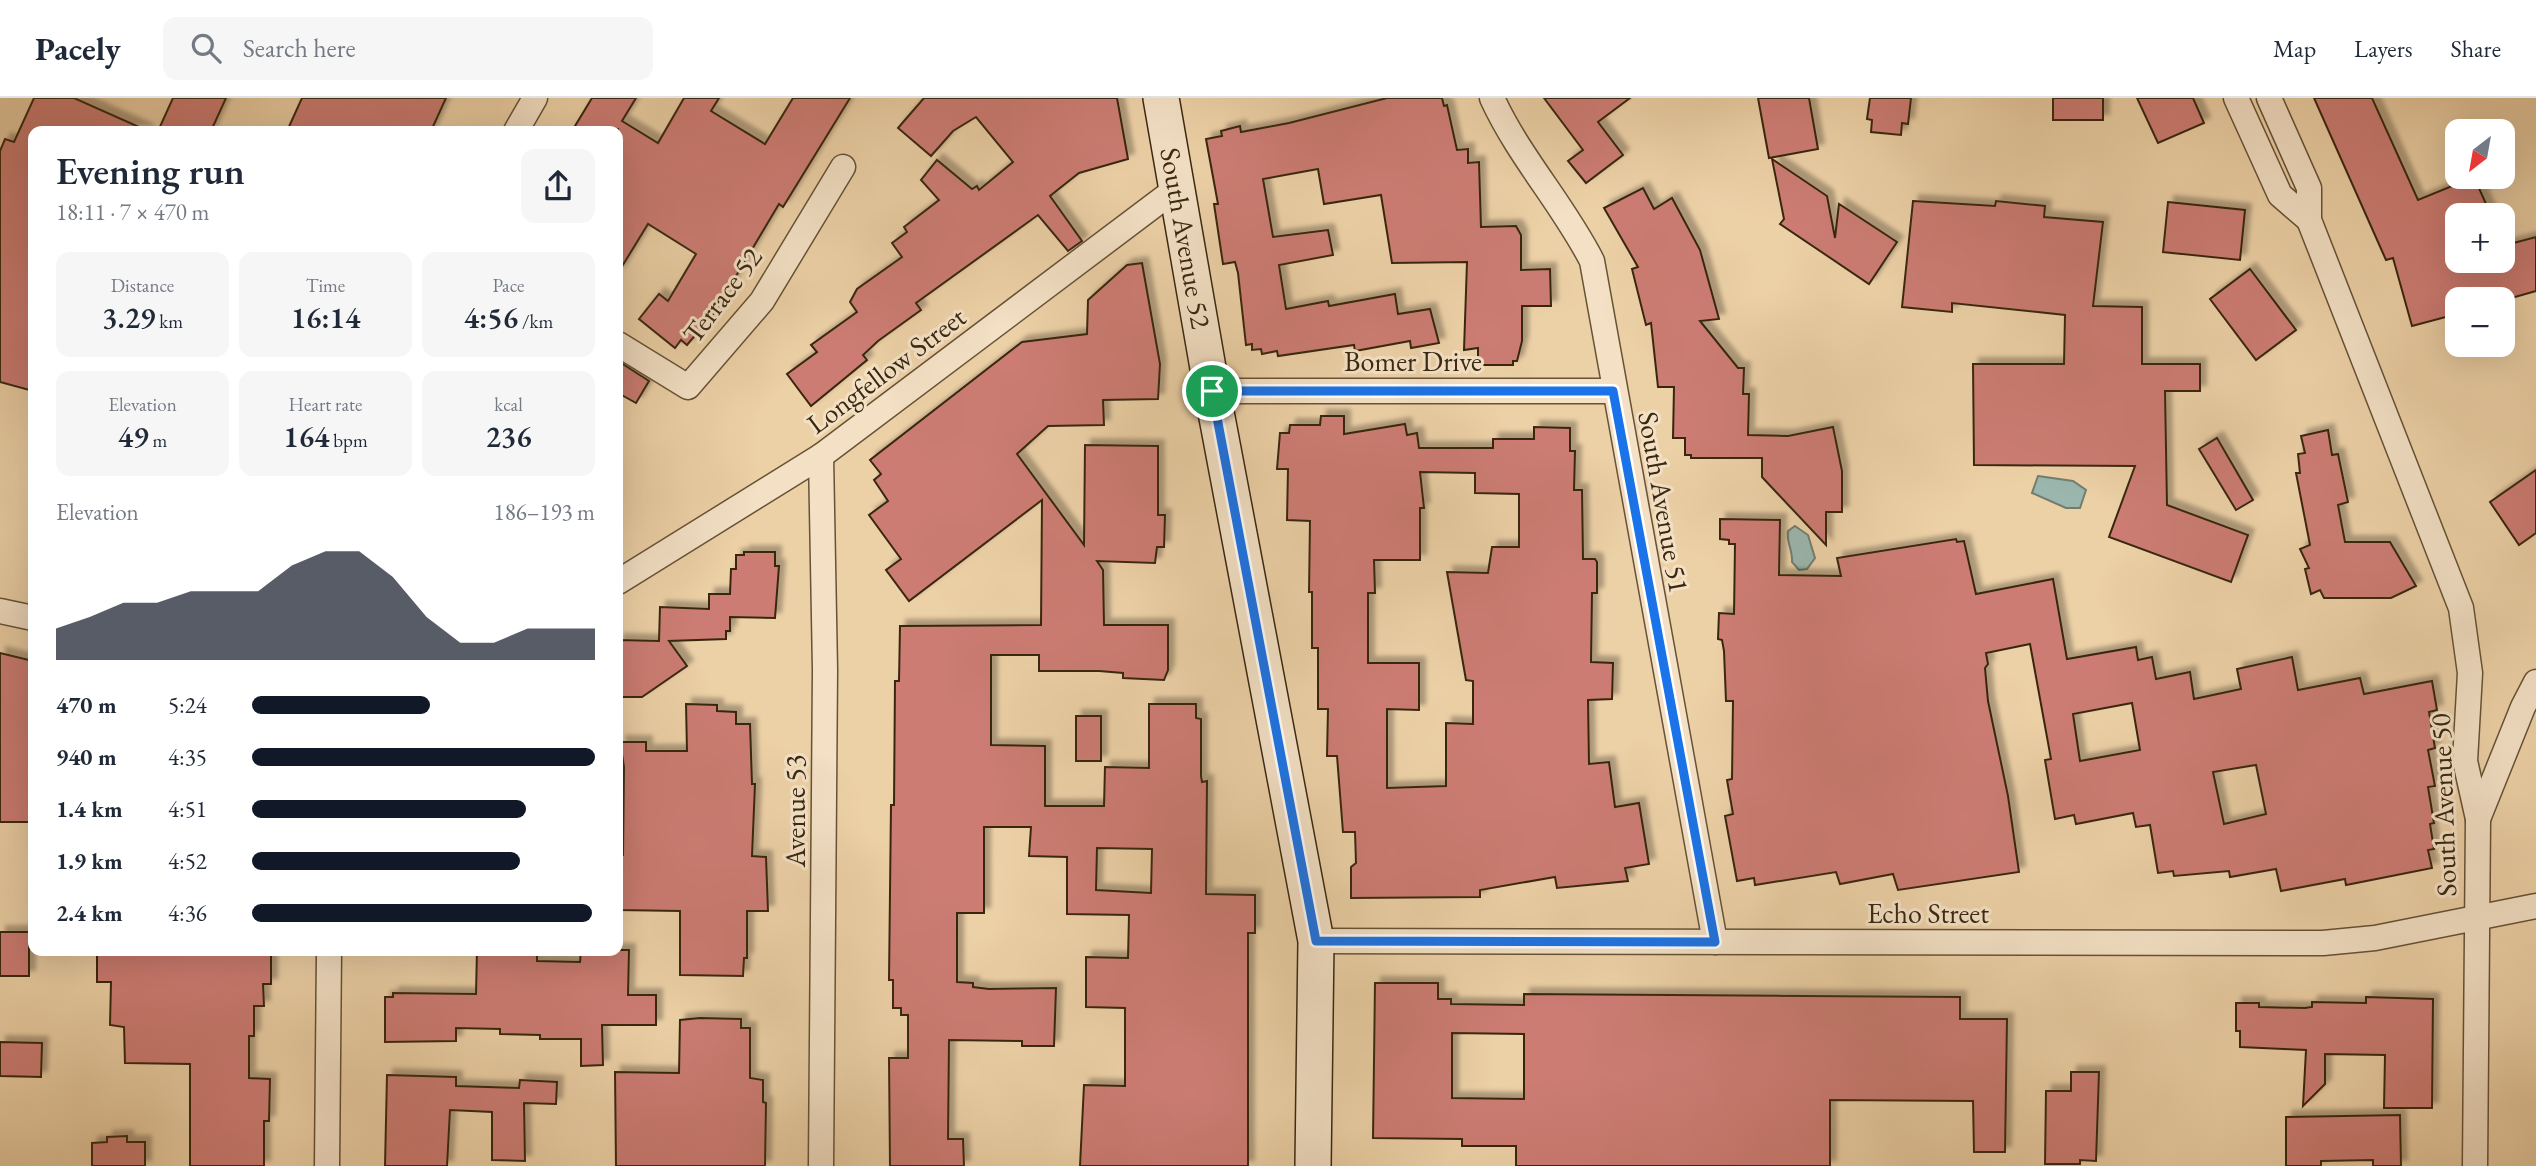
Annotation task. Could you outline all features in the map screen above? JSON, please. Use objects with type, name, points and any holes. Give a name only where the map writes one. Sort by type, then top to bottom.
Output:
[{"type":"street","points":[[519,126],[535,98]]},
{"type":"street","name":"South Avenue 51","points":[[1492,98],[1524,158],[1572,221],[1592,261],[1613,391],[1715,942]]},
{"type":"street","name":"South Avenue 50","points":[[2236,98],[2280,195],[2309,220]]},
{"type":"street","name":"South Avenue 50","points":[[2269,98],[2309,188],[2309,220],[2461,608],[2470,673],[2465,761],[2478,819],[2475,1166]]},
{"type":"street","name":"South Avenue 52","points":[[1166,99],[1177,188],[1212,391],[1316,941],[1313,1166]]},
{"type":"street","name":"Terrace 52","points":[[623,347],[688,387],[762,300],[843,167]]},
{"type":"street","name":"Longfellow Street","points":[[623,579],[821,456],[1177,188]]},
{"type":"street","name":"Bomer Drive","points":[[1212,391],[1613,391]]},
{"type":"street","name":"Avenue 53","points":[[821,456],[825,670],[821,1166]]},
{"type":"street","points":[[0,611],[28,617]]},
{"type":"street","points":[[2478,819],[2519,716],[2536,682]]},
{"type":"street","name":"Echo Street","points":[[1316,941],[2323,943],[2375,938],[2536,906]]},
{"type":"street","points":[[327,1166],[329,956]]},
{"type":"water","points":[[2038,476],[2073,481],[2086,490],[2080,508],[2066,508],[2032,493]]},
{"type":"water","points":[[1795,526],[1808,535],[1815,558],[1807,569],[1799,570],[1792,562],[1788,531]]},
{"type":"building","points":[[34,98],[74,98],[137,126],[28,126],[28,390],[0,382],[0,151],[5,139],[14,142]]},
{"type":"building","points":[[173,98],[226,98],[213,126],[160,126]]},
{"type":"building","points":[[302,98],[446,98],[433,126],[289,126]]},
{"type":"building","points":[[592,98],[636,98],[622,121],[658,143],[684,98],[719,98],[711,111],[765,144],[793,98],[850,98],[783,207],[779,204],[714,313],[687,345],[681,340],[675,348],[639,319],[659,294],[668,301],[696,254],[648,224],[623,265],[623,126],[575,126]]},
{"type":"building","points":[[924,98],[1117,98],[1128,159],[1079,173],[1050,196],[1082,241],[1068,251],[1038,215],[916,303],[921,310],[878,341],[863,355],[867,360],[811,406],[787,374],[817,352],[811,345],[857,312],[850,302],[857,289],[902,257],[892,243],[907,232],[904,227],[939,200],[921,180],[937,160],[972,189],[977,186],[979,190],[1013,162],[976,117],[953,131],[931,156],[898,128]]},
{"type":"building","points":[[1387,98],[1442,98],[1444,106],[1447,105],[1457,150],[1468,149],[1468,163],[1479,162],[1481,227],[1516,226],[1521,235],[1521,270],[1550,269],[1551,306],[1522,306],[1522,341],[1517,361],[1513,361],[1513,365],[1482,365],[1482,361],[1478,361],[1478,348],[1464,350],[1467,262],[1392,263],[1381,195],[1324,204],[1318,169],[1263,179],[1273,237],[1328,230],[1333,255],[1279,265],[1286,309],[1328,301],[1329,306],[1395,294],[1398,314],[1430,309],[1439,343],[1411,348],[1410,341],[1355,351],[1354,345],[1278,356],[1277,351],[1262,354],[1261,349],[1252,350],[1252,344],[1246,345],[1235,262],[1223,264],[1214,204],[1218,204],[1206,139],[1222,136],[1221,131],[1240,126],[1241,132],[1289,123]]},
{"type":"building","points":[[1544,98],[1630,98],[1598,122],[1623,155],[1586,183],[1568,161],[1583,150]]},
{"type":"building","points":[[1758,98],[1809,98],[1818,149],[1769,158]]},
{"type":"building","points":[[1870,98],[1911,98],[1908,124],[1902,123],[1901,135],[1871,132],[1872,120],[1867,119]]},
{"type":"building","points":[[2053,98],[2103,98],[2103,120],[2053,120]]},
{"type":"building","points":[[2137,98],[2193,98],[2204,123],[2158,143]]},
{"type":"building","points":[[2314,98],[2372,98],[2418,200],[2445,189],[2479,189],[2486,203],[2445,203],[2445,273],[2515,273],[2515,243],[2536,237],[2536,291],[2515,297],[2515,287],[2445,287],[2445,317],[2412,326],[2393,258],[2386,260]]},
{"type":"building","points":[[1772,159],[1827,196],[1835,238],[1839,204],[1897,242],[1869,284],[1780,224],[1784,219]]},
{"type":"building","points":[[1643,188],[1654,209],[1672,198],[1700,250],[1719,319],[1700,321],[1738,368],[1744,368],[1743,394],[1749,394],[1748,435],[1788,436],[1833,427],[1842,471],[1842,512],[1826,512],[1826,545],[1762,477],[1762,458],[1691,458],[1691,455],[1685,455],[1685,438],[1673,438],[1674,387],[1658,387],[1651,323],[1646,325],[1632,269],[1638,267],[1604,208]]},
{"type":"building","points":[[1913,201],[1995,206],[1996,201],[2045,206],[2044,217],[2103,222],[2093,306],[2142,307],[2142,364],[2200,364],[2200,391],[2165,391],[2167,505],[2248,535],[2231,582],[2109,537],[2135,466],[1974,465],[1973,364],[2064,364],[2065,315],[1952,303],[1952,312],[1902,307]]},
{"type":"building","points":[[2168,202],[2245,210],[2240,260],[2163,252]]},
{"type":"building","points":[[1142,263],[1160,364],[1158,399],[1103,400],[1104,425],[1048,426],[1017,454],[1084,545],[1085,445],[1158,446],[1158,515],[1165,515],[1164,547],[1157,547],[1155,563],[1097,561],[1103,570],[1104,625],[1168,625],[1168,670],[1164,680],[1123,678],[1123,673],[1099,671],[1039,671],[1039,655],[991,655],[991,745],[1045,746],[1045,806],[1104,806],[1105,767],[1149,768],[1149,704],[1196,704],[1196,718],[1201,719],[1201,776],[1202,782],[1207,781],[1206,894],[1255,895],[1255,933],[1248,933],[1248,1166],[1080,1166],[1084,1085],[1125,1086],[1125,1008],[1086,1007],[1086,957],[1128,958],[1129,915],[1067,914],[1067,857],[1029,856],[1031,827],[984,827],[984,913],[957,913],[957,982],[973,983],[973,987],[989,989],[1056,988],[1054,1046],[1022,1046],[1022,1041],[949,1040],[948,1139],[963,1139],[964,1166],[890,1166],[889,1058],[908,1058],[908,1015],[901,1015],[901,1008],[893,1008],[893,980],[889,980],[891,805],[894,805],[895,681],[899,681],[900,626],[1041,625],[1042,500],[909,601],[886,570],[901,559],[869,515],[888,501],[874,480],[881,474],[870,460],[1022,342],[1087,334],[1088,300],[1127,265]],"holes":[[[1097,848],[1152,849],[1151,893],[1096,890]]]},
{"type":"building","points":[[2250,269],[2296,330],[2256,360],[2210,299]]},
{"type":"building","points":[[623,364],[649,381],[636,403],[623,396]]},
{"type":"building","points":[[1321,416],[1344,416],[1344,434],[1405,424],[1407,435],[1417,433],[1419,448],[1493,448],[1493,439],[1534,439],[1534,427],[1570,428],[1570,451],[1575,451],[1574,490],[1582,490],[1583,559],[1595,559],[1597,562],[1597,593],[1592,593],[1591,662],[1613,663],[1612,699],[1588,700],[1589,764],[1609,762],[1615,807],[1639,803],[1649,864],[1625,868],[1628,881],[1557,888],[1555,877],[1480,890],[1480,897],[1351,898],[1351,867],[1356,863],[1355,832],[1343,832],[1337,756],[1327,756],[1328,709],[1318,709],[1318,648],[1312,648],[1312,592],[1309,592],[1310,521],[1287,520],[1288,469],[1277,469],[1280,433],[1289,433],[1290,425],[1320,425]],"holes":[[[1420,472],[1475,473],[1475,493],[1519,494],[1519,547],[1492,547],[1488,573],[1447,572],[1466,680],[1473,681],[1473,724],[1446,723],[1446,786],[1387,788],[1387,709],[1419,710],[1419,663],[1368,663],[1368,593],[1375,593],[1374,560],[1420,560],[1420,508],[1424,508]]]},
{"type":"building","points":[[2328,430],[2332,455],[2338,454],[2348,502],[2338,505],[2345,542],[2390,542],[2416,586],[2391,598],[2324,598],[2320,590],[2311,594],[2305,569],[2309,568],[2300,549],[2310,545],[2296,473],[2300,473],[2298,454],[2305,453],[2301,436]]},
{"type":"building","points":[[2217,438],[2253,500],[2236,510],[2199,449]]},
{"type":"building","points":[[2536,470],[2536,533],[2519,545],[2490,502]]},
{"type":"building","points":[[1720,519],[1780,520],[1779,575],[1841,576],[1837,558],[1956,539],[1957,542],[1964,541],[1976,594],[2053,579],[2067,659],[2136,647],[2138,660],[2152,657],[2156,679],[2190,672],[2194,699],[2241,689],[2237,669],[2292,657],[2298,690],[2360,678],[2364,694],[2432,681],[2437,710],[2429,712],[2435,748],[2428,750],[2435,786],[2428,787],[2434,823],[2430,824],[2434,849],[2428,850],[2432,868],[2346,885],[2345,879],[2281,891],[2276,869],[2230,877],[2229,871],[2174,876],[2173,871],[2158,873],[2150,825],[2136,827],[2133,813],[2076,824],[2074,815],[2055,819],[2045,760],[2051,759],[2030,644],[1986,653],[1988,664],[1985,668],[1988,701],[2008,796],[2019,872],[1898,890],[1893,874],[1840,884],[1836,872],[1755,885],[1754,878],[1737,881],[1725,816],[1733,814],[1727,780],[1732,779],[1733,701],[1726,701],[1724,651],[1722,640],[1718,639],[1719,613],[1734,614],[1735,544],[1720,539]],"holes":[[[2132,703],[2140,750],[2080,761],[2073,714]],[[2256,765],[2266,814],[2224,824],[2213,772]]]},
{"type":"building","points":[[744,552],[775,552],[775,566],[779,566],[775,618],[730,617],[730,631],[726,631],[726,639],[669,641],[687,666],[642,697],[623,697],[623,640],[659,641],[660,607],[709,609],[709,594],[730,594],[731,569],[736,569],[736,555],[744,555]]},
{"type":"building","points":[[0,653],[28,660],[28,822],[0,822]]},
{"type":"building","points":[[686,704],[717,705],[717,711],[736,712],[736,724],[750,724],[752,784],[755,784],[752,856],[766,857],[768,911],[747,911],[747,958],[744,958],[743,976],[680,975],[680,911],[623,910],[623,742],[646,742],[646,751],[687,751]]},
{"type":"building","points":[[1076,716],[1101,716],[1101,761],[1076,761]]},
{"type":"building","points":[[0,932],[28,932],[29,976],[0,976]]},
{"type":"building","points":[[623,950],[629,950],[628,995],[656,995],[656,1025],[602,1025],[603,1065],[581,1066],[581,1039],[540,1039],[540,1035],[500,1034],[500,1029],[456,1028],[456,1041],[385,1042],[385,997],[393,997],[393,993],[476,994],[477,956],[537,956],[537,961],[580,962],[580,956],[623,956]]},
{"type":"building","points":[[97,956],[271,956],[271,984],[263,984],[264,1006],[254,1006],[254,1036],[249,1036],[249,1078],[270,1079],[269,1121],[264,1121],[264,1166],[190,1166],[190,1064],[125,1063],[124,1027],[110,1025],[111,982],[97,982]]},
{"type":"building","points":[[1375,983],[1438,983],[1438,999],[1451,999],[1451,1004],[1524,1005],[1524,994],[1960,997],[1960,1019],[2007,1019],[2005,1152],[1974,1152],[1973,1101],[1830,1100],[1830,1166],[1516,1166],[1516,1146],[1462,1146],[1462,1139],[1373,1138]],"holes":[[[1452,1033],[1524,1034],[1524,1099],[1452,1098]]]},
{"type":"building","points":[[2366,997],[2433,999],[2432,1108],[2384,1108],[2385,1055],[2325,1054],[2325,1084],[2303,1106],[2306,1050],[2240,1047],[2240,1031],[2236,1031],[2236,1003],[2259,1003],[2259,1007],[2305,1008],[2312,1007],[2312,1002],[2366,1003]]},
{"type":"building","points":[[741,1019],[741,1028],[750,1028],[750,1078],[763,1080],[763,1102],[766,1103],[765,1166],[616,1166],[615,1072],[679,1073],[680,1020]]},
{"type":"building","points":[[0,1042],[42,1043],[41,1077],[0,1076]]},
{"type":"building","points":[[2071,1072],[2099,1072],[2096,1161],[2045,1164],[2046,1091],[2071,1091]]},
{"type":"building","points":[[387,1075],[456,1077],[456,1086],[519,1088],[520,1080],[557,1082],[556,1104],[524,1103],[525,1161],[492,1160],[492,1112],[450,1110],[447,1166],[385,1166]]},
{"type":"building","points":[[2400,1115],[2401,1166],[2373,1166],[2373,1160],[2321,1161],[2321,1166],[2286,1166],[2286,1117]]},
{"type":"building","points":[[127,1136],[127,1142],[145,1142],[145,1166],[92,1166],[92,1143],[107,1142],[107,1137]]},
{"type":"route","points":[[1212,391],[1613,391],[1715,942],[1316,941],[1212,391]]}]
